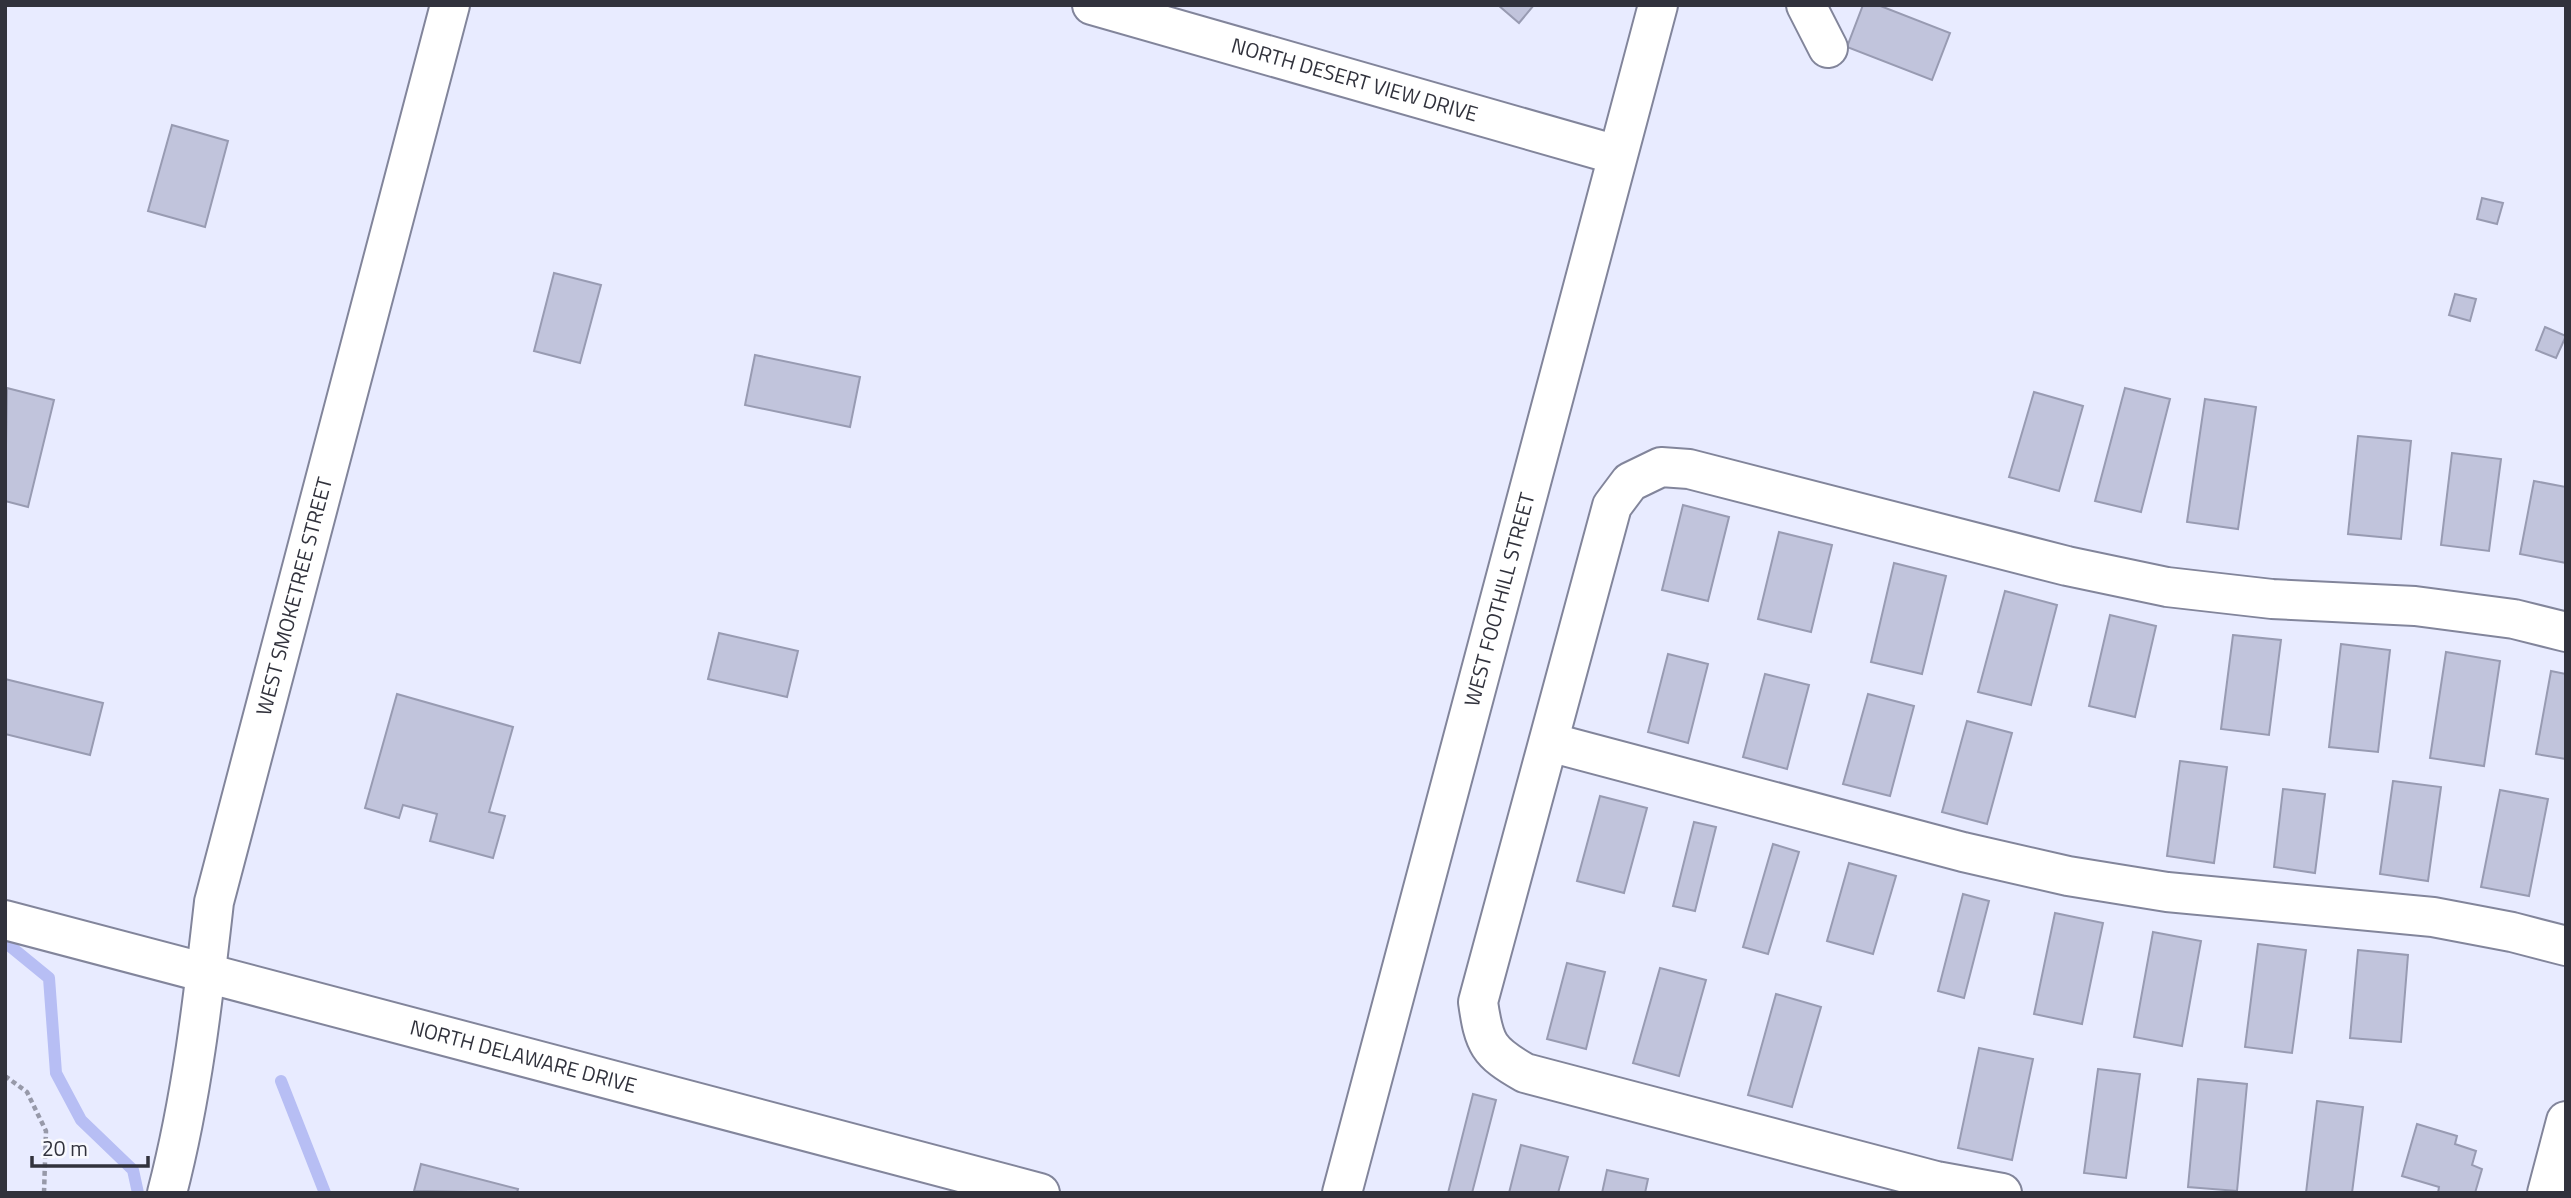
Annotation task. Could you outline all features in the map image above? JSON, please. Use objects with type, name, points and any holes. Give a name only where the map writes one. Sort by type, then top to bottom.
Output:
[{"type":"street","name":"WEST SMOKETREE STREET","points":[[167,1193],[179,1148],[195,1060],[214,902],[450,5]]},
{"type":"street","name":"NORTH DESERT VIEW DRIVE","points":[[1092,5],[1617,155]]},
{"type":"street","name":"WEST FOOTHILL STREET","points":[[1342,1193],[1658,5]]},
{"type":"street","points":[[1806,5],[1828,48]]},
{"type":"street","points":[[2002,1193],[1936,1181],[1525,1073],[1497,1058],[1482,1032],[1478,1002],[1612,506],[1630,482],[1661,467],[1689,469],[2067,566],[2167,587],[2272,599],[2415,606],[2514,619],[2566,632]]},
{"type":"street","points":[[1549,742],[1963,852],[2068,876],[2167,892],[2433,916],[2566,946]]},
{"type":"street","name":"NORTH DELAWARE DRIVE","points":[[5,920],[1040,1193]]},
{"type":"street","points":[[2547,1193],[2566,1121]]},
{"type":"path","points":[[5,1076],[27,1092],[46,1131],[44,1193]]},
{"type":"building","points":[[1498,5],[1534,5],[1519,23]]},
{"type":"building","points":[[1863,5],[1878,5],[1950,33],[1932,80],[1847,47]]},
{"type":"building","points":[[172,125],[228,141],[205,227],[148,211]]},
{"type":"building","points":[[2482,198],[2503,203],[2497,224],[2477,219]]},
{"type":"building","points":[[554,273],[601,285],[580,363],[534,351]]},
{"type":"building","points":[[2455,294],[2476,299],[2470,321],[2449,315]]},
{"type":"building","points":[[2545,327],[2566,336],[2556,358],[2536,350]]},
{"type":"building","points":[[755,355],[860,377],[850,427],[745,405]]},
{"type":"building","points":[[7,388],[54,400],[28,507],[5,501]]},
{"type":"building","points":[[2125,388],[2170,399],[2141,512],[2095,501]]},
{"type":"building","points":[[2034,392],[2083,406],[2059,491],[2009,477]]},
{"type":"building","points":[[2205,399],[2256,407],[2238,529],[2187,522]]},
{"type":"building","points":[[2358,436],[2411,441],[2401,539],[2348,534]]},
{"type":"building","points":[[2452,453],[2501,459],[2489,551],[2441,545]]},
{"type":"building","points":[[2534,481],[2566,487],[2566,563],[2520,554]]},
{"type":"building","points":[[1683,505],[1729,517],[1708,601],[1662,590]]},
{"type":"building","points":[[1779,532],[1832,545],[1811,632],[1758,619]]},
{"type":"building","points":[[1894,563],[1946,576],[1922,674],[1871,662]]},
{"type":"building","points":[[2005,591],[2057,605],[2031,705],[1978,692]]},
{"type":"building","points":[[2110,615],[2156,626],[2135,717],[2089,706]]},
{"type":"building","points":[[719,633],[798,651],[787,697],[708,679]]},
{"type":"building","points":[[2233,635],[2281,640],[2269,735],[2221,729]]},
{"type":"building","points":[[2341,644],[2390,650],[2378,752],[2329,747]]},
{"type":"building","points":[[2446,652],[2500,661],[2484,766],[2430,758]]},
{"type":"building","points":[[1668,654],[1708,664],[1688,743],[1648,732]]},
{"type":"building","points":[[2551,671],[2566,674],[2566,759],[2536,754]]},
{"type":"building","points":[[1765,674],[1809,685],[1787,769],[1743,757]]},
{"type":"building","points":[[5,679],[103,703],[90,755],[5,734]]},
{"type":"building","points":[[397,694],[513,727],[489,812],[505,816],[493,858],[430,841],[437,814],[403,805],[399,818],[365,808]]},
{"type":"building","points":[[1868,694],[1914,706],[1890,796],[1843,784]]},
{"type":"building","points":[[1967,721],[2012,733],[1987,824],[1942,812]]},
{"type":"building","points":[[2180,761],[2227,767],[2214,863],[2167,856]]},
{"type":"building","points":[[2393,781],[2441,787],[2428,881],[2380,874]]},
{"type":"building","points":[[2283,789],[2325,794],[2315,873],[2274,867]]},
{"type":"building","points":[[2500,790],[2548,799],[2529,896],[2481,887]]},
{"type":"building","points":[[1600,796],[1647,808],[1624,893],[1577,881]]},
{"type":"building","points":[[1694,822],[1716,827],[1695,911],[1673,906]]},
{"type":"building","points":[[1773,844],[1799,852],[1768,954],[1743,947]]},
{"type":"building","points":[[1849,863],[1896,876],[1873,954],[1827,941]]},
{"type":"building","points":[[1963,894],[1989,901],[1964,998],[1938,991]]},
{"type":"building","points":[[2055,913],[2103,923],[2082,1024],[2034,1014]]},
{"type":"building","points":[[2153,932],[2201,941],[2182,1046],[2134,1037]]},
{"type":"building","points":[[2258,944],[2306,950],[2292,1053],[2245,1047]]},
{"type":"building","points":[[2358,950],[2408,955],[2401,1042],[2350,1038]]},
{"type":"building","points":[[1567,963],[1605,972],[1586,1049],[1547,1039]]},
{"type":"building","points":[[1660,968],[1706,980],[1679,1076],[1633,1063]]},
{"type":"building","points":[[1776,994],[1821,1007],[1792,1107],[1748,1095]]},
{"type":"building","points":[[1979,1048],[2033,1059],[2012,1160],[1958,1148]]},
{"type":"building","points":[[2098,1069],[2140,1074],[2126,1178],[2084,1173]]},
{"type":"building","points":[[2198,1079],[2247,1084],[2237,1191],[2188,1187]]},
{"type":"building","points":[[1473,1094],[1496,1100],[1472,1193],[1448,1193]]},
{"type":"building","points":[[2317,1101],[2363,1107],[2352,1193],[2306,1193]]},
{"type":"building","points":[[2417,1124],[2457,1136],[2455,1144],[2476,1151],[2472,1165],[2482,1169],[2475,1193],[2438,1193],[2439,1187],[2402,1176]]},
{"type":"building","points":[[1521,1145],[1568,1157],[1558,1193],[1509,1193]]},
{"type":"building","points":[[421,1164],[518,1189],[517,1193],[414,1191]]},
{"type":"building","points":[[1607,1170],[1648,1179],[1645,1193],[1602,1193]]},
{"type":"waterway","points":[[5,942],[49,978],[56,1073],[81,1120],[133,1170],[138,1193]]},
{"type":"waterway","points":[[281,1081],[325,1193]]}]
